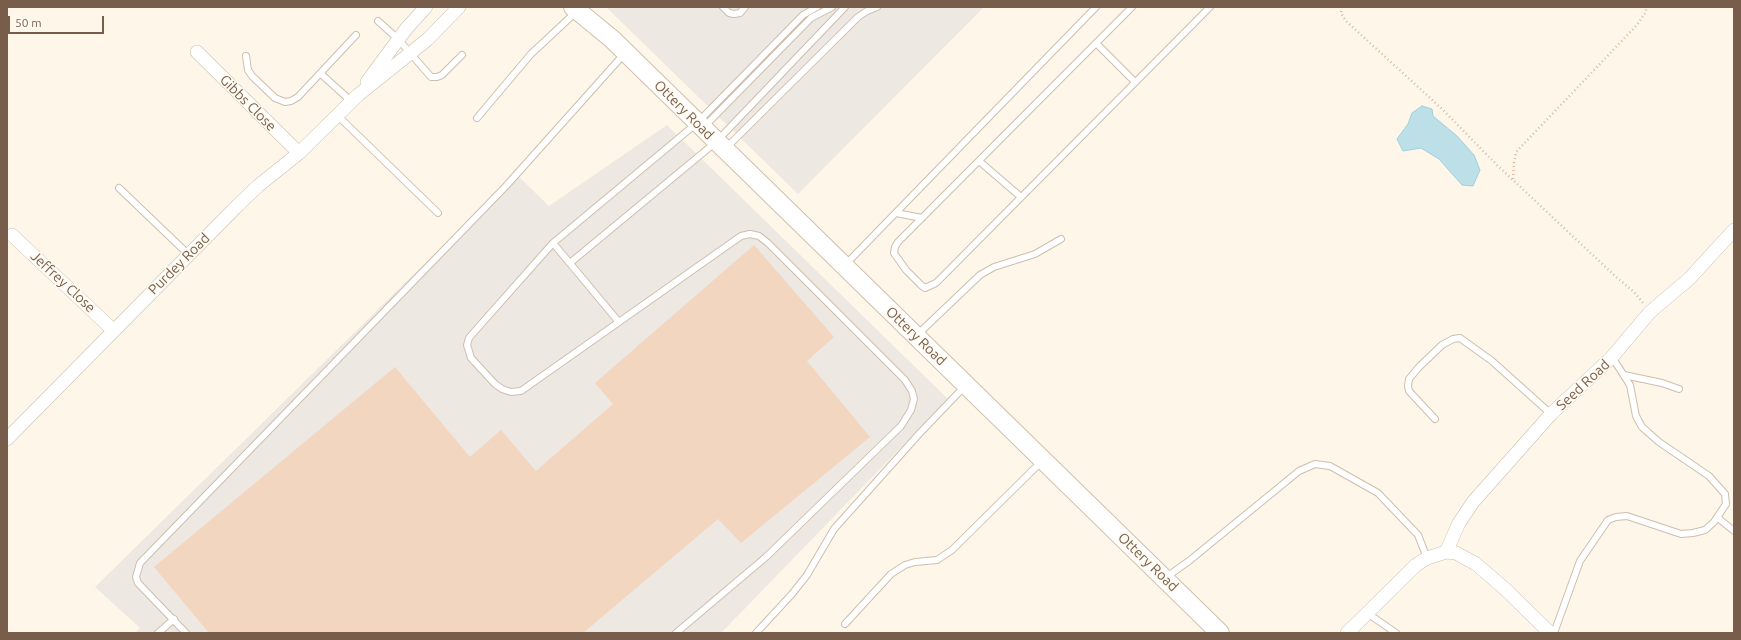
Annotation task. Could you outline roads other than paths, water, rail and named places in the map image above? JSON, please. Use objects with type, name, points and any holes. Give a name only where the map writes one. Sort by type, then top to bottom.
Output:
[{"type":"street","name":"Purdey Road","points":[[7,439],[188,254],[258,186],[299,153],[338,115],[354,98],[398,39],[426,7]]},
{"type":"street","name":"Purdey Road","points":[[354,98],[428,39],[459,7]]},
{"type":"street","name":"Ottery Road","points":[[580,8],[600,19],[612,39],[625,52],[1220,633]]},
{"type":"street","name":"Gibbs Close","points":[[197,52],[299,153]]},
{"type":"street","name":"Seed Road","points":[[1446,552],[1459,523],[1474,502],[1551,414],[1612,357],[1650,312],[1689,279],[1734,230]]},
{"type":"street","name":"Jeffrey Close","points":[[12,235],[113,330]]},
{"type":"street","points":[[1347,633],[1405,575],[1427,558],[1446,552],[1456,553],[1476,564],[1504,588],[1550,633]]},
{"type":"lane","points":[[723,7],[729,13],[734,14],[740,13],[745,7]]},
{"type":"lane","points":[[700,126],[803,15],[817,7]]},
{"type":"lane","points":[[676,633],[766,557],[902,426],[911,410],[914,399],[912,391],[905,380],[768,243],[759,236],[750,234],[741,236],[618,321],[521,391],[511,392],[502,389],[495,384],[471,358],[467,345],[469,338],[553,243],[700,126],[812,18],[832,7]]},
{"type":"lane","points":[[720,146],[844,7]]},
{"type":"lane","points":[[570,263],[720,146],[858,17],[877,7]]},
{"type":"lane","points":[[844,266],[1096,7]]},
{"type":"lane","points":[[1132,7],[898,242],[894,253],[906,270],[925,288],[936,283],[1210,7]]},
{"type":"lane","points":[[477,118],[531,54],[580,8]]},
{"type":"lane","points":[[378,21],[398,39],[431,77],[442,75],[462,55]]},
{"type":"lane","points":[[246,56],[248,70],[252,76],[275,98],[285,102],[291,101],[298,97],[321,74],[356,35]]},
{"type":"lane","points":[[1096,43],[1135,82]]},
{"type":"lane","points":[[186,633],[138,583],[136,577],[140,563],[506,186],[625,52]]},
{"type":"lane","points":[[321,74],[354,98]]},
{"type":"lane","points":[[338,115],[438,213]]},
{"type":"lane","points":[[979,161],[1021,198]]},
{"type":"lane","points":[[119,188],[188,254]]},
{"type":"lane","points":[[896,213],[922,218]]},
{"type":"lane","points":[[916,336],[980,275],[994,267],[1035,254],[1061,239]]},
{"type":"lane","points":[[553,243],[618,321]]},
{"type":"lane","points":[[1435,419],[1409,391],[1409,379],[1442,345],[1454,339],[1460,338],[1492,361],[1551,414]]},
{"type":"lane","points":[[1554,633],[1580,561],[1608,520],[1616,517],[1627,516],[1681,534],[1705,530],[1718,518],[1726,504],[1725,494],[1708,476],[1659,442],[1642,427],[1636,416],[1630,385],[1612,357]]},
{"type":"lane","points":[[1624,375],[1662,383],[1679,389]]},
{"type":"lane","points":[[756,633],[792,594],[807,575],[834,529],[919,434],[966,385]]},
{"type":"lane","points":[[845,624],[891,574],[910,563],[937,560],[952,550],[1044,460]]},
{"type":"lane","points":[[1165,578],[1195,556],[1299,471],[1315,464],[1330,466],[1378,493],[1418,534],[1427,558]]},
{"type":"lane","points":[[1718,518],[1734,532]]},
{"type":"lane","points":[[1367,613],[1396,633]]},
{"type":"lane","points":[[158,633],[174,619]]},
{"type":"water","points":[[1422,106],[1432,109],[1433,116],[1457,136],[1474,155],[1480,170],[1473,186],[1462,185],[1439,159],[1421,148],[1403,151],[1397,139],[1408,124],[1412,113]]}]
